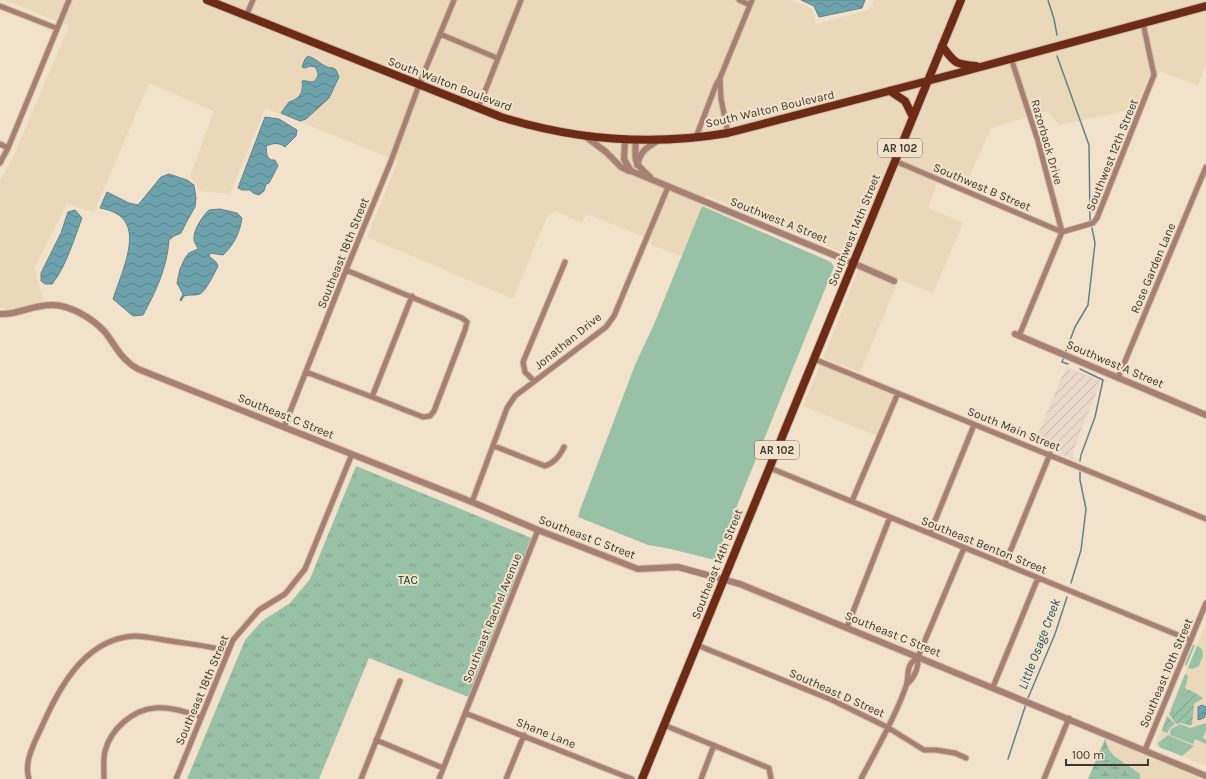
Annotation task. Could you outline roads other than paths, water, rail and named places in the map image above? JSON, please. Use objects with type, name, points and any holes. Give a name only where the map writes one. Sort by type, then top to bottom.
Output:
[{"type":"main road","name":"South Walton Boulevard","points":[[207,0],[478,109],[548,130],[625,140],[659,140],[728,133],[1206,6]]},
{"type":"main road","name":"Southwest 14th Street","points":[[814,359],[961,0]]},
{"type":"main road","points":[[942,46],[951,59],[956,63],[980,67]]},
{"type":"main road","points":[[890,91],[904,101],[913,117]]},
{"type":"main road","name":"Southeast 14th Street","points":[[642,779],[814,359]]},
{"type":"street","points":[[0,163],[8,148],[56,28],[69,0]]},
{"type":"street","points":[[246,16],[253,0]]},
{"type":"street","name":"Southeast 18th Street","points":[[284,427],[454,0]]},
{"type":"street","points":[[478,109],[521,0]]},
{"type":"street","points":[[696,137],[751,2],[739,0]]},
{"type":"street","points":[[0,6],[56,28]]},
{"type":"street","name":"Southwest 12th Street","points":[[1062,232],[1093,223],[1097,218],[1144,103],[1154,75],[1143,23]]},
{"type":"street","points":[[440,34],[497,58]]},
{"type":"street","name":"Razorback Drive","points":[[1011,58],[1038,141],[1062,232]]},
{"type":"street","points":[[720,78],[722,106],[728,133]]},
{"type":"street","name":"Southwest A Street","points":[[585,136],[606,152],[621,167],[894,281]]},
{"type":"street","points":[[625,140],[624,159],[631,171]]},
{"type":"street","points":[[636,140],[635,160],[638,165]]},
{"type":"street","points":[[638,165],[640,155],[646,147],[659,140]]},
{"type":"street","points":[[0,144],[8,148]]},
{"type":"street","name":"Southwest B Street","points":[[895,161],[1062,232]]},
{"type":"street","name":"Southwest A Street","points":[[638,165],[654,181]]},
{"type":"street","name":"Rose Garden Lane","points":[[1118,378],[1206,167]]},
{"type":"street","name":"Jonathan Drive","points":[[472,502],[508,408],[515,396],[606,327],[614,316],[668,186]]},
{"type":"street","points":[[1017,335],[1062,232]]},
{"type":"street","points":[[534,381],[525,372],[524,362],[564,262]]},
{"type":"street","points":[[306,372],[423,417],[430,416],[434,411],[467,322],[462,318],[412,296],[346,270]]},
{"type":"street","points":[[372,397],[412,296]]},
{"type":"street","name":"Southeast C Street","points":[[0,314],[18,312],[40,305],[64,306],[74,310],[104,330],[126,360],[138,370],[638,569],[678,567],[740,584],[1069,718],[1206,776]]},
{"type":"street","name":"Southwest A Street","points":[[1017,335],[1206,415]]},
{"type":"street","name":"South Main Street","points":[[814,359],[1050,454],[1206,519]]},
{"type":"street","points":[[852,502],[898,393]]},
{"type":"street","points":[[930,534],[974,424]]},
{"type":"street","points":[[494,446],[545,466],[554,462],[560,456],[564,447]]},
{"type":"street","name":"Southeast 18th Street","points":[[176,779],[200,717],[233,640],[241,628],[259,610],[285,594],[305,569],[352,454]]},
{"type":"street","points":[[1005,564],[1050,454]]},
{"type":"street","name":"Southeast Benton Street","points":[[770,468],[1190,640]]},
{"type":"street","points":[[847,627],[890,517]]},
{"type":"street","name":"Southeast Rachel Avenue","points":[[439,779],[538,530]]},
{"type":"street","points":[[861,779],[902,700],[908,683],[912,679],[919,663],[918,657],[964,548]]},
{"type":"street","points":[[993,688],[1038,578]]},
{"type":"street","name":"Southeast 10th Street","points":[[1145,750],[1206,603]]},
{"type":"street","points":[[29,779],[28,763],[50,711],[68,677],[77,665],[101,647],[118,639],[139,636],[210,646],[228,651]]},
{"type":"street","name":"Southeast D Street","points":[[697,645],[832,700],[887,727],[924,750],[955,753],[966,758]]},
{"type":"street","points":[[361,779],[400,681]]},
{"type":"street","points":[[104,779],[105,753],[111,736],[123,722],[138,712],[156,708],[183,711],[200,717]]},
{"type":"street","name":"Shane Lane","points":[[465,713],[524,735],[632,779]]},
{"type":"street","points":[[1044,779],[1069,718]]},
{"type":"street","points":[[664,725],[769,768],[771,779]]},
{"type":"street","points":[[506,779],[524,735]]},
{"type":"street","points":[[376,740],[443,768]]},
{"type":"street","points":[[701,779],[714,745]]},
{"type":"water","points":[[801,0],[865,0],[862,8],[819,17],[814,6]]},
{"type":"water","points":[[308,56],[327,67],[335,69],[339,77],[329,98],[306,119],[300,121],[281,113],[289,102],[296,99],[300,95],[302,81],[313,82],[317,77],[318,72],[315,67],[302,67]]},
{"type":"water","points":[[265,117],[279,119],[297,130],[296,136],[285,147],[280,144],[271,144],[266,146],[267,156],[271,160],[275,160],[278,166],[269,183],[266,184],[264,191],[259,195],[250,190],[242,190],[238,188]]},
{"type":"water","points":[[169,174],[187,180],[194,185],[196,198],[195,207],[181,233],[169,240],[166,260],[160,279],[143,315],[133,316],[113,299],[128,252],[129,233],[127,225],[119,215],[112,211],[100,208],[107,192],[129,203],[138,205],[161,177]]},
{"type":"water","points":[[220,209],[237,213],[242,218],[238,233],[233,243],[223,255],[210,253],[209,256],[218,266],[205,289],[200,294],[184,296],[181,301],[180,300],[183,294],[177,283],[180,269],[185,258],[189,253],[198,249],[194,240],[196,228],[209,210]]},
{"type":"water","points":[[75,210],[82,218],[69,252],[52,284],[45,284],[41,281],[41,273],[61,233],[68,212]]},
{"type":"water","points":[[1202,705],[1206,707],[1206,713],[1204,718],[1198,720],[1198,707]]},
{"type":"waterway","name":"Little Osage Creek","points":[[1048,0],[1057,35]]},
{"type":"waterway","name":"Little Osage Creek","points":[[1057,56],[1089,145],[1090,220]]},
{"type":"waterway","name":"Little Osage Creek","points":[[1066,351],[1075,327],[1088,305],[1095,243],[1092,228]]},
{"type":"waterway","name":"Little Osage Creek","points":[[1063,359],[1062,362],[1068,364]]},
{"type":"waterway","name":"Little Osage Creek","points":[[1080,369],[1103,380],[1095,417],[1080,461]]},
{"type":"waterway","name":"Little Osage Creek","points":[[1071,583],[1081,550],[1086,509],[1080,480],[1080,472]]},
{"type":"waterway","name":"Little Osage Creek","points":[[1028,698],[1055,634],[1067,597]]},
{"type":"waterway","name":"Little Osage Creek","points":[[1008,759],[1026,704]]},
{"type":"park label","name":"TAC","points":[[408,580]]}]
